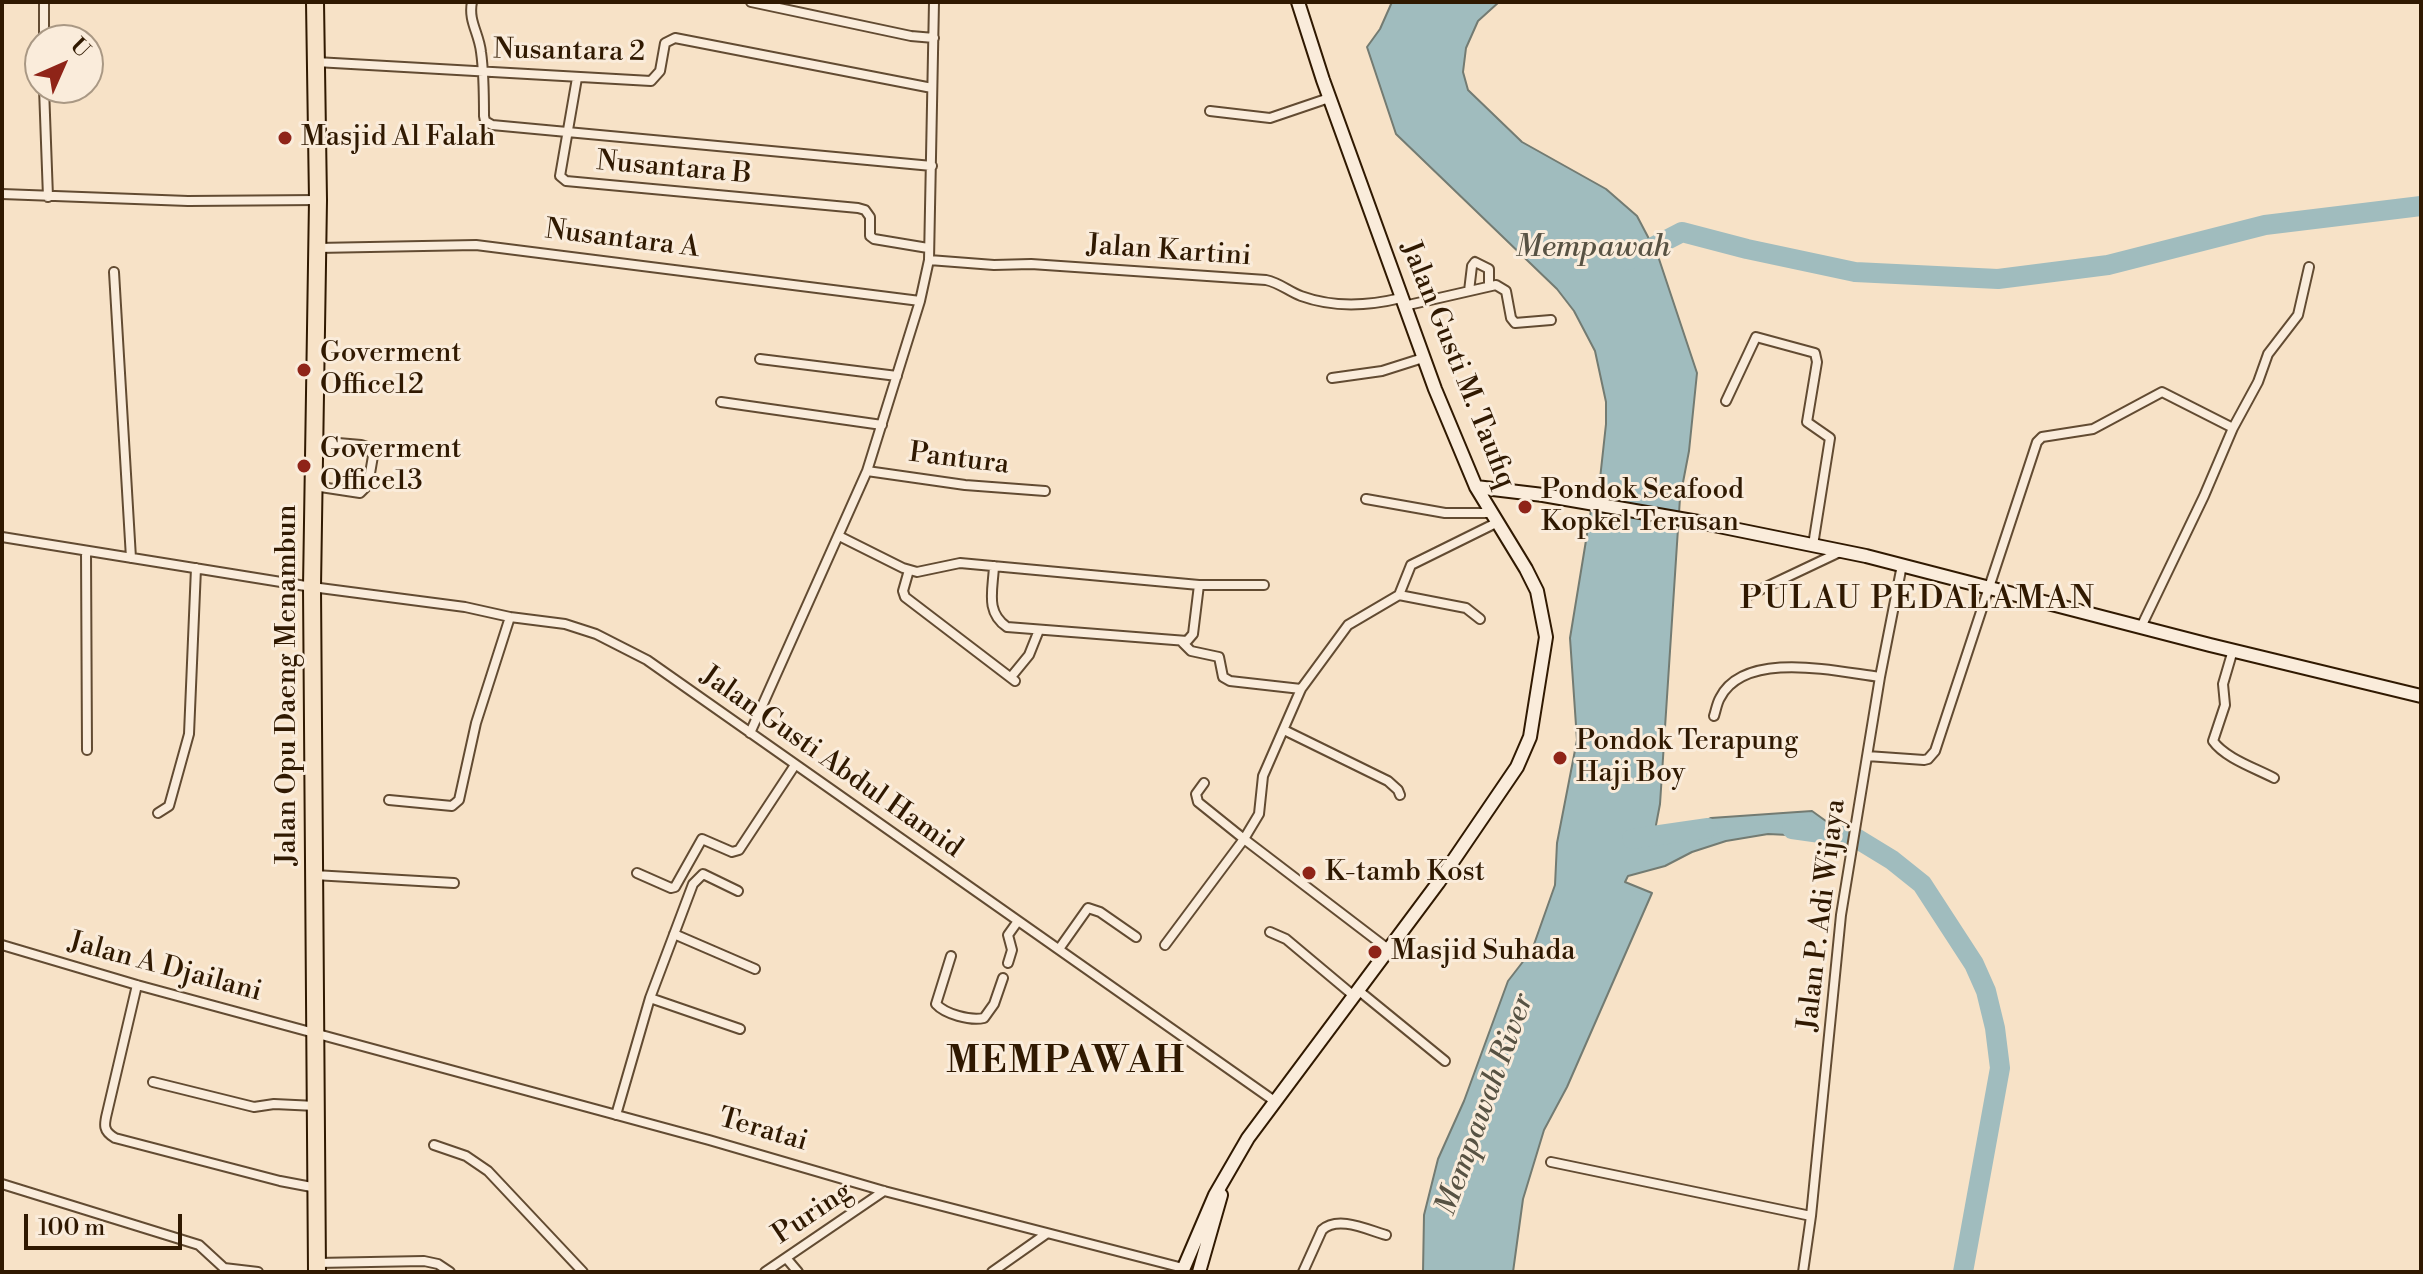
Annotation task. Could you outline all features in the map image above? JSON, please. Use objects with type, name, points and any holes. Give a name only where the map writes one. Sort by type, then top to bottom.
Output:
[{"type":"highway","name":"Jalan Opu Daeng Menambun","points":[[315,2],[318,200],[312,587],[317,1267]]},
{"type":"main road","name":"Jalan Gusti M. Taufiq","points":[[1183,1270],[1225,1177],[1273,1100],[1438,883],[1507,784],[1530,737],[1546,637],[1537,591],[1476,487],[1423,358],[1329,98],[1298,2]]},
{"type":"main road","points":[[1476,487],[1704,523],[1843,551],[2421,696]]},
{"type":"main road","name":"Jalan Gusti M. Taufiq","points":[[1198,1272],[1225,1177]]},
{"type":"main road","name":"Teratai","points":[[1183,1270],[1198,1272]]},
{"type":"street","points":[[44,2],[44,24]]},
{"type":"street","points":[[472,2],[470,20],[481,47],[484,116],[488,123],[568,133],[577,78]]},
{"type":"street","points":[[751,2],[911,36],[934,38]]},
{"type":"street","points":[[750,733],[867,471],[920,301],[929,260],[934,2]]},
{"type":"street","name":"Nusantara 2","points":[[316,62],[651,81],[660,71],[665,43],[675,38],[932,88]]},
{"type":"street","points":[[1210,111],[1270,118],[1329,98]]},
{"type":"street","points":[[45,104],[48,197]]},
{"type":"street","name":"Nusantara B","points":[[928,248],[874,239],[870,236],[870,217],[865,210],[858,208],[566,181],[560,176],[568,133],[932,166]]},
{"type":"street","points":[[2,194],[196,201],[318,200]]},
{"type":"street","name":"Nusantara A","points":[[317,248],[476,245],[920,301]]},
{"type":"street","name":"Jalan Kartini","points":[[929,260],[1266,280],[1301,296],[1355,305],[1403,302],[1489,285]]},
{"type":"street","points":[[1469,291],[1475,262],[1489,269],[1489,285],[1506,291],[1511,318],[1515,323],[1551,320]]},
{"type":"street","points":[[2141,627],[2272,347],[2298,315],[2309,267]]},
{"type":"street","points":[[114,272],[131,558]]},
{"type":"street","points":[[1726,401],[1756,337],[1815,353],[1817,362],[1808,423],[1824,431],[1830,438],[1813,545]]},
{"type":"street","points":[[1332,378],[1382,371],[1423,358]]},
{"type":"street","points":[[760,359],[897,376]]},
{"type":"street","points":[[1867,756],[1924,760],[1932,756],[2037,442],[2042,437],[2093,429],[2165,392],[2233,428]]},
{"type":"street","points":[[721,402],[882,425]]},
{"type":"street","points":[[314,486],[360,493],[368,485],[373,456],[367,447],[361,445],[315,441]]},
{"type":"street","name":"Pantura","points":[[867,471],[965,485],[1045,491]]},
{"type":"street","points":[[1366,499],[1495,518]]},
{"type":"street","points":[[1165,945],[1259,814],[1263,776],[1301,689],[1348,625],[1399,595],[1411,565],[1495,518]]},
{"type":"street","points":[[839,536],[909,570],[924,572],[960,563],[1199,585],[1264,585]]},
{"type":"street","name":"Jalan Gusti Abdul Hamid","points":[[2,537],[565,624],[622,646],[647,660],[1273,1100]]},
{"type":"street","points":[[86,551],[87,750]]},
{"type":"street","points":[[1747,596],[1843,551]]},
{"type":"street","name":"Jalan P. Adi Wijaya","points":[[1803,1272],[1841,915],[1880,677],[1902,565]]},
{"type":"street","points":[[994,566],[994,616],[1007,627],[1039,630],[1187,641],[1193,634],[1199,585]]},
{"type":"street","points":[[158,813],[169,806],[189,734],[196,568]]},
{"type":"street","points":[[909,570],[903,591],[905,597],[1013,679],[1029,655],[1039,630]]},
{"type":"street","points":[[1399,595],[1466,608],[1480,619]]},
{"type":"street","points":[[389,800],[452,806],[459,800],[479,712],[510,617]]},
{"type":"street","points":[[1182,642],[1191,651],[1219,657],[1223,677],[1230,681],[1301,689]]},
{"type":"street","points":[[2233,650],[2223,684],[2225,705],[2213,741],[2231,755],[2274,778]]},
{"type":"street","points":[[1714,716],[1720,696],[1729,686],[1741,678],[1781,665],[1880,677]]},
{"type":"street","points":[[1284,730],[1388,781],[1400,795]]},
{"type":"street","points":[[637,873],[671,888],[675,887],[700,840],[732,852],[739,850],[795,765]]},
{"type":"street","points":[[1204,783],[1196,794],[1198,802],[1388,949]]},
{"type":"street","points":[[616,1115],[650,998],[693,884],[703,874],[738,891]]},
{"type":"street","points":[[314,875],[454,883]]},
{"type":"street","points":[[1059,949],[1088,908],[1100,912],[1136,937]]},
{"type":"street","points":[[1008,963],[1012,950],[1008,935],[1018,921]]},
{"type":"street","points":[[1270,932],[1286,939],[1445,1061]]},
{"type":"street","points":[[674,934],[755,969]]},
{"type":"street","name":"Jalan A Djailani","points":[[2,945],[317,1033]]},
{"type":"street","points":[[951,956],[936,1004],[942,1010],[977,1020],[984,1018],[994,1004],[1003,978]]},
{"type":"street","points":[[137,985],[104,1127],[106,1132],[115,1138],[237,1171],[317,1188]]},
{"type":"street","points":[[650,998],[740,1029]]},
{"type":"street","name":"Teratai","points":[[317,1033],[884,1191],[1183,1270]]},
{"type":"street","points":[[153,1082],[254,1107],[274,1104],[317,1106]]},
{"type":"street","points":[[434,1145],[466,1156],[488,1171],[583,1272]]},
{"type":"street","points":[[1551,1162],[1811,1216]]},
{"type":"street","points":[[2,1184],[199,1245],[224,1268],[258,1272]]},
{"type":"street","name":"Puring","points":[[765,1272],[884,1191]]},
{"type":"street","points":[[1303,1272],[1322,1230],[1332,1223],[1386,1235]]},
{"type":"street","points":[[992,1272],[1046,1234]]},
{"type":"street","points":[[787,1259],[798,1272]]},
{"type":"street","points":[[317,1267],[424,1261],[438,1264],[450,1272]]},
{"type":"water","name":"Mempawah","points":[[1392,2],[1499,2],[1478,21],[1466,48],[1463,72],[1468,90],[1522,142],[1606,189],[1637,216],[1658,256],[1697,373],[1689,451],[1680,498],[1657,839],[1662,841],[1711,818],[1812,811],[1830,824],[1809,836],[1768,834],[1726,841],[1692,852],[1665,866],[1628,876],[1625,882],[1652,893],[1567,1087],[1544,1130],[1523,1199],[1513,1272],[1423,1272],[1424,1215],[1438,1159],[1464,1101],[1508,981],[1532,950],[1555,885],[1557,843],[1577,740],[1570,638],[1591,510],[1599,488],[1606,402],[1595,351],[1574,311],[1557,289],[1396,134],[1367,47],[1380,29]]},
{"type":"waterway","points":[[1628,260],[1682,232],[1855,272],[1998,279],[2108,265],[2265,225],[2421,206]]},
{"type":"waterway","points":[[1632,839],[1708,828]]},
{"type":"waterway","points":[[1792,829],[1856,838],[1892,860],[1922,884],[1974,964],[1986,991],[2000,1068],[1963,1272]]},
{"type":"place","name":"Masjid Al Falah","points":[[285,138]]},
{"type":"place","name":"Goverment Office12","points":[[304,370]]},
{"type":"place","name":"Goverment Office13","points":[[304,466]]},
{"type":"place","name":"Pondok Seafood Kopkel Terusan","points":[[1525,507]]},
{"type":"place","name":"Pondok Terapung Haji Boy","points":[[1560,758]]},
{"type":"place","name":"K-tamb Kost","points":[[1309,873]]},
{"type":"place","name":"Masjid Suhada","points":[[1375,952]]},
{"type":"district","name":"PULAU PEDALAMAN","points":[[1918,600]]},
{"type":"district","name":"MEMPAWAH","points":[[1066,1063]]},
{"type":"water label","name":"Mempawah River","points":[[1486,1105]]}]
